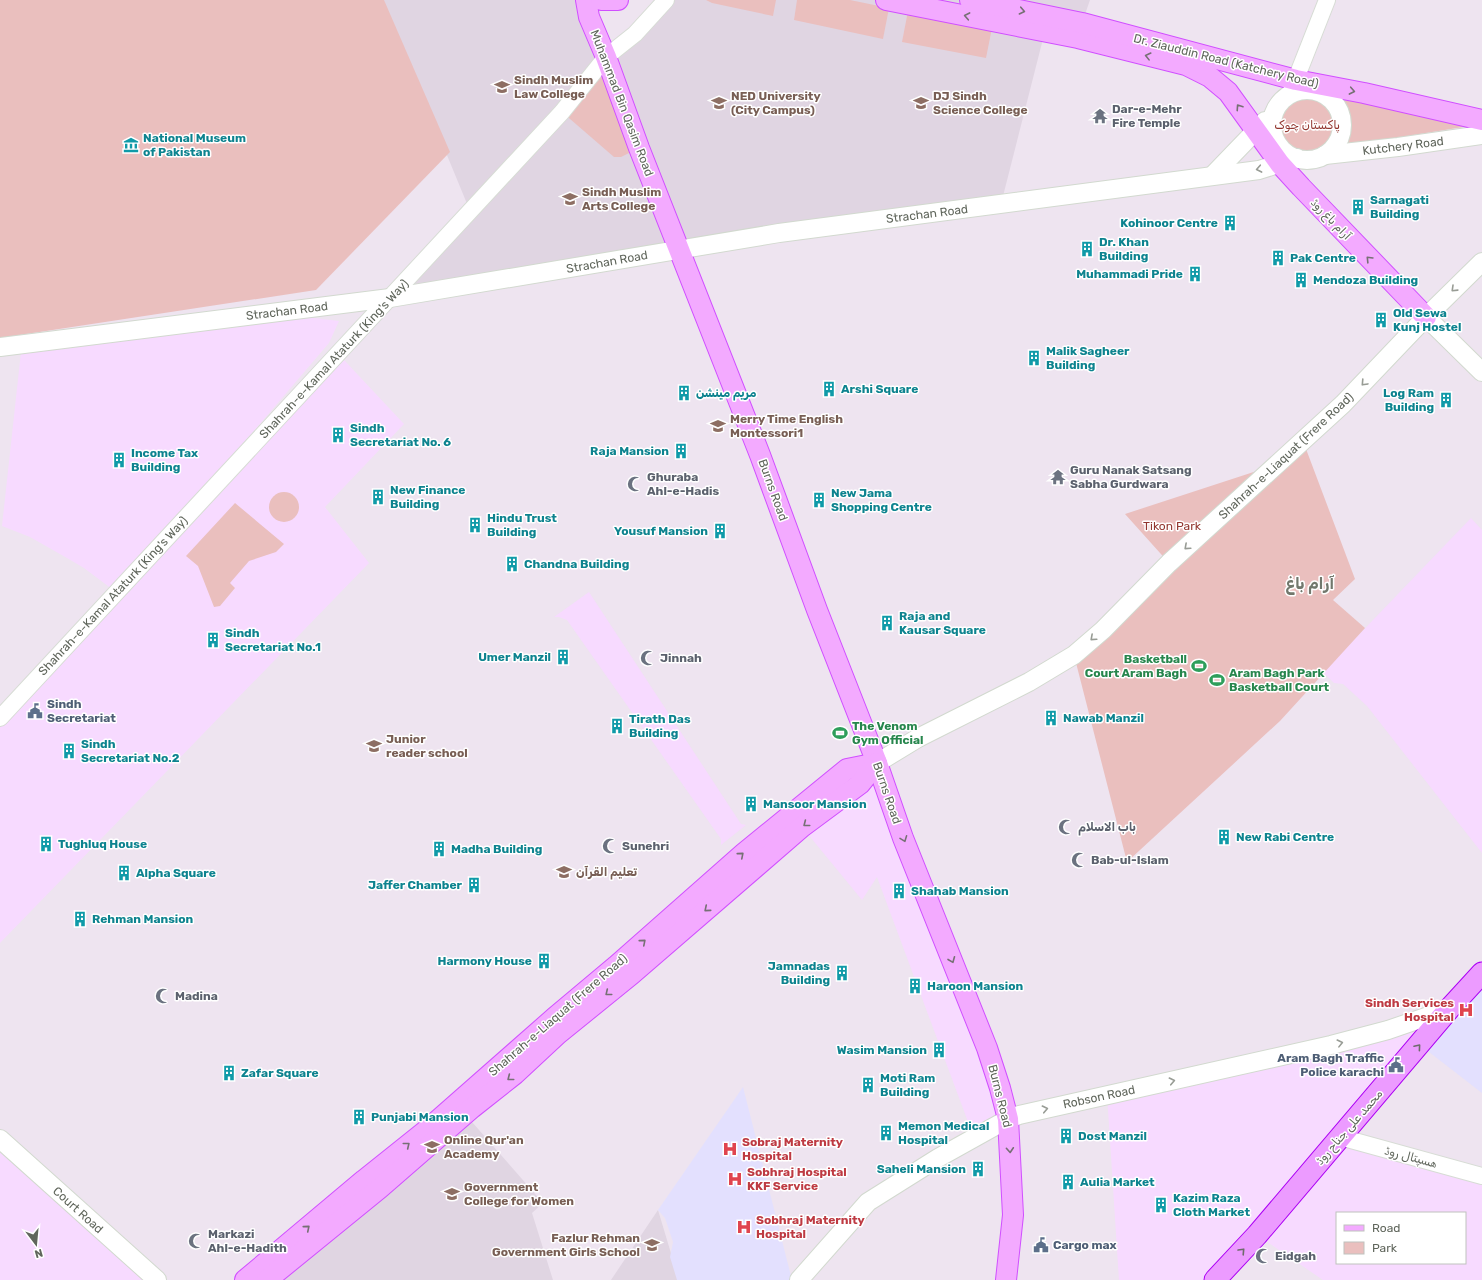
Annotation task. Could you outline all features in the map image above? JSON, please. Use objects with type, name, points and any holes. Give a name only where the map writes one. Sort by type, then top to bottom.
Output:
[{"type":"highway","name":"محمد علی جناح روڈ","points":[[1216,1280],[1257,1235],[1449,1009],[1482,973]]},
{"type":"main road","name":"Muhammad Bin Qasim Road","points":[[586,0],[589,17],[606,57],[639,148],[679,250]]},
{"type":"main road","points":[[601,0],[618,0]]},
{"type":"main road","name":"Dr. Ziauddin Road (Katchery Road)","points":[[886,0],[1078,38],[1186,65]]},
{"type":"main road","name":"Dr. Ziauddin Road (Katchery Road)","points":[[970,0],[1082,23],[1293,87],[1364,94],[1482,120]]},
{"type":"main road","name":"آرام باغ روڈ","points":[[1186,65],[1210,77],[1228,92],[1256,130],[1289,161],[1316,203],[1426,317],[1482,372]]},
{"type":"main road","points":[[1293,87],[1296,91],[1308,90],[1320,92],[1330,98],[1337,106],[1342,118],[1342,128],[1339,139],[1333,148],[1324,155],[1314,159],[1289,161],[1288,155],[1276,142],[1272,128],[1273,116],[1278,105],[1293,87]]},
{"type":"main road","points":[[1213,175],[1256,130],[1273,116]]},
{"type":"main road","name":"Kutchery Road","points":[[1324,155],[1398,147],[1482,135]]},
{"type":"main road","name":"Strachan Road","points":[[0,347],[390,298],[779,233],[1259,170],[1289,161]]},
{"type":"main road","name":"Burns Road","points":[[679,250],[760,455],[820,618],[877,763],[903,838],[987,1048],[1000,1088],[1008,1119],[1013,1215],[1006,1280]]},
{"type":"main road","name":"Shahrah-e-Liaquat (Frere Road)","points":[[267,1280],[380,1188],[472,1108],[515,1074],[558,1034],[632,974],[802,827],[860,784],[877,763],[918,738],[1029,682],[1074,655],[1103,630],[1169,563],[1343,404],[1426,317],[1482,262]]},
{"type":"main road","name":"Shahrah-e-Liaquat (Frere Road)","points":[[245,1280],[428,1128],[762,838],[847,769],[877,763]]},
{"type":"main road","name":"Robson Road","points":[[799,1280],[868,1202],[938,1158],[1008,1119],[1019,1115],[1338,1044],[1388,1030],[1449,1009]]},
{"type":"main road","name":"Court Road","points":[[0,1139],[156,1280]]},
{"type":"street","name":"Shahrah-e-Kamal Ataturk (King's Way)","points":[[0,718],[562,112],[606,57],[635,34],[666,0]]},
{"type":"street","points":[[1293,87],[1327,0]]},
{"type":"street","name":"ھسپتال روڈ","points":[[1340,1138],[1482,1176]]},
{"type":"shaded area","points":[[383,0],[582,0],[608,62],[667,0],[1090,0],[1082,23],[1045,31],[1001,204],[391,299],[470,211]]},
{"type":"shaded area","points":[[296,316],[339,321],[329,343],[116,592],[84,568],[67,558],[30,537],[2,526],[21,352]]},
{"type":"shaded area","name":"Sindh Secretariat","points":[[344,360],[404,424],[325,507],[369,563],[0,943],[0,722]]},
{"type":"shaded area","points":[[1471,518],[1482,530],[1482,853],[1367,706],[1343,684],[1334,683],[1323,672]]},
{"type":"shaded area","points":[[589,592],[741,824],[746,825],[721,845],[721,839],[567,620],[554,617]]},
{"type":"shaded area","points":[[877,763],[1008,1119],[974,1138],[877,877],[862,900],[802,827]]},
{"type":"shaded area","name":"Sindh Services Hospital","points":[[1482,973],[1482,1093],[1420,1045]]},
{"type":"shaded area","points":[[1442,1019],[1340,1137],[1482,1176],[1482,1280],[1323,1280],[1257,1235],[1213,1280],[1119,1280],[1107,1094]]},
{"type":"shaded area","name":"Sobraj Maternity Hospital","points":[[743,1087],[792,1280],[677,1280],[670,1257],[673,1242],[665,1218],[658,1210]]},
{"type":"shaded area","name":"Government College for Women","points":[[465,1114],[543,1203],[532,1213],[553,1280],[267,1280]]},
{"type":"shaded area","points":[[0,1141],[157,1280],[0,1280]]},
{"type":"shaded area","name":"Fazlur Rehman Government Girls School","points":[[658,1210],[679,1280],[611,1280]]},
{"type":"green space","points":[[0,0],[384,0],[450,152],[316,290],[0,338]]},
{"type":"green space","points":[[706,0],[776,0],[773,16],[712,3]]},
{"type":"green space","points":[[797,0],[850,0],[889,8],[883,39],[794,20]]},
{"type":"green space","points":[[908,11],[992,28],[986,58],[902,42]]},
{"type":"green space","points":[[608,62],[639,148],[621,157],[614,157],[562,112]]},
{"type":"green space","name":"پاکستان چوک","points":[[1308,90],[1320,92],[1330,98],[1482,120],[1482,124],[1333,148],[1317,158],[1308,160],[1301,159],[1289,154],[1279,146],[1272,134],[1272,122],[1273,115],[1279,103],[1289,95]]},
{"type":"green space","name":"آرام باغ","points":[[1303,441],[1355,579],[1333,600],[1365,628],[1280,721],[1127,862],[1074,655],[1169,563],[1125,514],[1278,464]]},
{"type":"green space","points":[[284,492],[290,493],[298,501],[298,513],[290,521],[284,522],[278,521],[270,513],[269,507],[270,501],[278,493]]},
{"type":"green space","points":[[235,503],[284,544],[276,552],[249,561],[230,583],[235,588],[220,606],[214,607],[198,566],[186,556]]},
{"type":"place","name":"Sindh Muslim Law College","points":[[502,87]]},
{"type":"place","name":"NED University (City Campus)","points":[[719,103]]},
{"type":"place","name":"DJ Sindh Science College","points":[[921,103]]},
{"type":"place","name":"Dar-e-Mehr Fire Temple","points":[[1100,116]]},
{"type":"place","name":"National Museum of Pakistan","points":[[131,145]]},
{"type":"place","name":"Sindh Muslim Arts College","points":[[570,199]]},
{"type":"place","name":"Sarnagati Building","points":[[1358,207]]},
{"type":"place","name":"Kohinoor Centre","points":[[1230,223]]},
{"type":"place","name":"Dr. Khan Building","points":[[1087,249]]},
{"type":"place","name":"Pak Centre","points":[[1278,258]]},
{"type":"place","name":"Muhammadi Pride","points":[[1195,274]]},
{"type":"place","name":"Mendoza Building","points":[[1301,280]]},
{"type":"place","name":"Old Sewa Kunj Hostel","points":[[1381,320]]},
{"type":"place","name":"Malik Sagheer Building","points":[[1034,358]]},
{"type":"place","name":"Arshi Square","points":[[829,389]]},
{"type":"place","name":"مریم مینشن","points":[[684,393]]},
{"type":"place","name":"Log Ram Building","points":[[1446,400]]},
{"type":"place","name":"Merry Time English Montessori1","points":[[718,426]]},
{"type":"place","name":"Sindh Secretariat No. 6","points":[[338,435]]},
{"type":"place","name":"Raja Mansion","points":[[681,451]]},
{"type":"place","name":"Income Tax Building","points":[[119,460]]},
{"type":"place","name":"Guru Nanak Satsang Sabha Gurdwara","points":[[1058,477]]},
{"type":"place","name":"Ghuraba Ahl-e-Hadis","points":[[635,484]]},
{"type":"place","name":"New Finance Building","points":[[378,497]]},
{"type":"place","name":"New Jama Shopping Centre","points":[[819,500]]},
{"type":"place","name":"Hindu Trust Building","points":[[475,525]]},
{"type":"place","name":"Yousuf Mansion","points":[[720,531]]},
{"type":"place","name":"Chandna Building","points":[[512,564]]},
{"type":"place","name":"Raja and Kausar Square","points":[[887,623]]},
{"type":"place","name":"Sindh Secretariat No.1","points":[[213,640]]},
{"type":"place","name":"Umer Manzil","points":[[563,657]]},
{"type":"place","name":"Jinnah","points":[[648,658]]},
{"type":"place","name":"Basketball Court Aram Bagh","points":[[1199,666]]},
{"type":"place","name":"Aram Bagh Park Basketball Court","points":[[1217,680]]},
{"type":"place","name":"Sindh Secretariat","points":[[35,711]]},
{"type":"place","name":"Nawab Manzil","points":[[1051,718]]},
{"type":"place","name":"Tirath Das Building","points":[[617,726]]},
{"type":"place","name":"The Venom Gym Official","points":[[840,733]]},
{"type":"place","name":"Junior reader school","points":[[374,746]]},
{"type":"place","name":"Sindh Secretariat No.2","points":[[69,751]]},
{"type":"place","name":"Mansoor Mansion","points":[[751,804]]},
{"type":"place","name":"باب الاسلام","points":[[1066,827]]},
{"type":"place","name":"New Rabi Centre","points":[[1224,837]]},
{"type":"place","name":"Tughluq House","points":[[46,844]]},
{"type":"place","name":"Sunehri","points":[[610,846]]},
{"type":"place","name":"Madha Building","points":[[439,849]]},
{"type":"place","name":"Bab-ul-Islam","points":[[1079,860]]},
{"type":"place","name":"تعلیم القرآن","points":[[564,872]]},
{"type":"place","name":"Alpha Square","points":[[124,873]]},
{"type":"place","name":"Jaffer Chamber","points":[[474,885]]},
{"type":"place","name":"Shahab Mansion","points":[[899,891]]},
{"type":"place","name":"Rehman Mansion","points":[[80,919]]},
{"type":"place","name":"Harmony House","points":[[544,961]]},
{"type":"place","name":"Jamnadas Building","points":[[842,973]]},
{"type":"place","name":"Haroon Mansion","points":[[915,986]]},
{"type":"place","name":"Madina","points":[[163,996]]},
{"type":"place","name":"Sindh Services Hospital","points":[[1466,1010]]},
{"type":"place","name":"Wasim Mansion","points":[[939,1050]]},
{"type":"place","name":"Aram Bagh Traffic Police karachi","points":[[1396,1065]]},
{"type":"place","name":"Zafar Square","points":[[229,1073]]},
{"type":"place","name":"Moti Ram Building","points":[[868,1085]]},
{"type":"place","name":"Punjabi Mansion","points":[[359,1117]]},
{"type":"place","name":"Memon Medical Hospital","points":[[886,1133]]},
{"type":"place","name":"Dost Manzil","points":[[1066,1136]]},
{"type":"place","name":"Online Qur'an Academy","points":[[432,1147]]},
{"type":"place","name":"Sobraj Maternity Hospital","points":[[730,1149]]},
{"type":"place","name":"Saheli Mansion","points":[[978,1169]]},
{"type":"place","name":"Sobhraj Hospital KKF Service","points":[[735,1179]]},
{"type":"place","name":"Aulia Market","points":[[1068,1182]]},
{"type":"place","name":"Government College for Women","points":[[452,1194]]},
{"type":"place","name":"Kazim Raza Cloth Market","points":[[1161,1205]]},
{"type":"place","name":"Sobhraj Maternity Hospital","points":[[744,1227]]},
{"type":"place","name":"Markazi Ahl-e-Hadith","points":[[196,1241]]},
{"type":"place","name":"Fazlur Rehman Government Girls School","points":[[652,1245]]},
{"type":"place","name":"Cargo max","points":[[1041,1245]]},
{"type":"place","name":"Eidgah","points":[[1263,1256]]},
{"type":"district","name":"آرام باغ","points":[[1310,583]]},
{"type":"park label","name":"Tikon Park","points":[[1172,526]]}]
